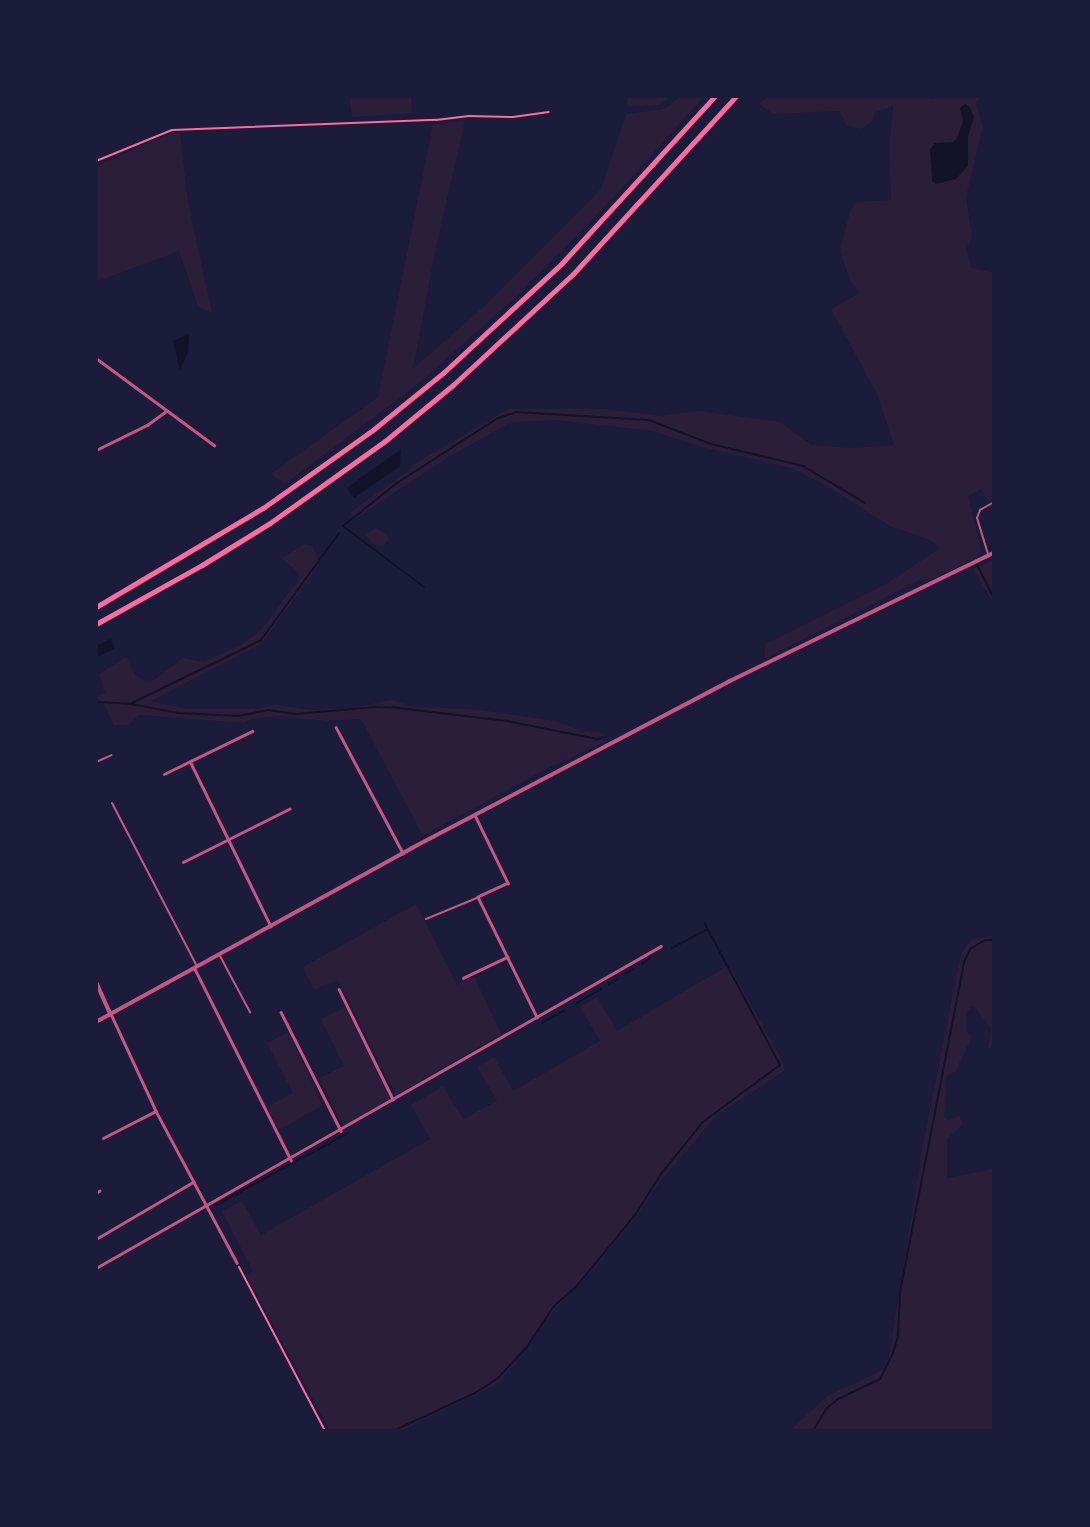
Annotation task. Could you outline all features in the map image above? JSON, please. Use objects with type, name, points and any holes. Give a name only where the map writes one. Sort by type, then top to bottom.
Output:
[{"type":"highway","points":[[96,607],[197,551],[263,508],[352,445],[443,373],[562,263],[715,96]]},
{"type":"highway","points":[[96,624],[202,565],[270,523],[375,448],[453,385],[607,240],[736,96]]},
{"type":"street","points":[[96,358],[165,412],[214,445]]},
{"type":"street","points":[[96,450],[147,425],[165,412]]},
{"type":"street","points":[[96,1022],[402,853],[730,681],[991,554]]},
{"type":"street","points":[[336,727],[402,853]]},
{"type":"street","points":[[164,774],[252,730]]},
{"type":"street","points":[[190,761],[271,926]]},
{"type":"street","points":[[183,862],[289,809]]},
{"type":"street","points":[[475,815],[508,883],[478,897],[537,1017]]},
{"type":"street","points":[[96,1268],[341,1131],[661,946]]},
{"type":"street","points":[[463,978],[507,957]]},
{"type":"street","points":[[197,968],[290,1160]]},
{"type":"street","points":[[96,981],[156,1111],[237,1263]]},
{"type":"street","points":[[338,989],[393,1100]]},
{"type":"street","points":[[281,1012],[341,1131]]},
{"type":"street","points":[[103,1138],[156,1111]]},
{"type":"street","points":[[96,1238],[194,1182]]},
{"type":"lane","points":[[991,554],[977,518],[980,510],[994,502]]},
{"type":"lane","points":[[96,762],[112,755]]},
{"type":"lane","points":[[112,803],[197,968]]},
{"type":"lane","points":[[426,919],[478,897]]},
{"type":"lane","points":[[220,955],[250,1012]]},
{"type":"path","points":[[96,161],[172,130],[436,120],[469,116],[513,117],[549,112]]},
{"type":"path","points":[[237,1263],[324,1431]]},
{"type":"shaded area","points":[[349,96],[411,96],[412,113],[352,117]]},
{"type":"shaded area","points":[[628,96],[671,96],[658,105],[630,107],[627,104]]},
{"type":"shaded area","points":[[680,96],[704,96],[616,195],[517,296],[414,387],[285,484],[271,474],[378,397],[433,124],[465,121],[436,247],[413,369],[489,302],[601,189],[626,114],[665,109]]},
{"type":"shaded area","points":[[768,96],[929,96],[929,99],[934,99],[933,96],[982,96],[976,103],[983,127],[966,197],[972,236],[966,250],[972,268],[994,273],[994,499],[987,501],[982,489],[968,496],[981,550],[976,558],[930,580],[920,580],[764,659],[765,644],[886,584],[940,548],[930,540],[892,527],[827,486],[794,469],[702,447],[652,431],[556,420],[511,422],[450,456],[356,518],[349,513],[407,472],[412,465],[509,409],[606,409],[660,416],[698,411],[780,422],[812,445],[851,448],[894,445],[877,394],[831,309],[860,293],[850,281],[840,251],[850,211],[856,202],[891,200],[889,151],[893,106],[875,112],[873,121],[861,129],[846,125],[840,111],[773,114],[759,104]]},
{"type":"shaded area","points":[[965,104],[970,107],[974,117],[968,136],[968,166],[956,179],[936,184],[932,181],[930,149],[935,143],[953,142],[957,138],[963,121],[960,108]]},
{"type":"shaded area","points":[[171,133],[180,133],[188,202],[212,313],[198,306],[179,251],[96,282],[96,166]]},
{"type":"shaded area","points":[[189,334],[188,352],[180,370],[173,341]]},
{"type":"shaded area","points":[[401,449],[400,466],[354,498],[347,488]]},
{"type":"shaded area","points":[[376,528],[387,535],[389,540],[383,545],[373,544],[366,535]]},
{"type":"shaded area","points":[[305,544],[313,546],[319,565],[261,644],[151,701],[186,709],[254,709],[276,705],[312,710],[351,708],[391,700],[411,706],[480,710],[556,721],[581,731],[604,733],[607,741],[542,771],[423,836],[361,719],[328,721],[277,716],[251,719],[244,723],[139,715],[129,725],[114,725],[104,704],[96,697],[105,693],[99,674],[126,657],[136,676],[146,681],[154,680],[183,658],[204,662],[244,643],[262,629],[299,579],[299,574],[282,558]]},
{"type":"shaded area","points":[[994,560],[994,604],[973,569]]},
{"type":"shaded area","points":[[110,639],[115,648],[96,658],[96,646]]},
{"type":"shaded area","points":[[416,904],[457,985],[474,976],[501,1034],[396,1095],[338,980],[314,990],[303,967]]},
{"type":"shaded area","points":[[994,935],[994,1045],[988,1050],[991,1029],[976,1008],[972,1007],[966,1014],[966,1031],[972,1037],[955,1072],[947,1076],[944,1116],[947,1120],[959,1116],[963,1124],[947,1139],[947,1178],[994,1169],[994,1431],[789,1431],[829,1395],[879,1372],[888,1362],[923,1145],[961,953],[972,939]]},
{"type":"shaded area","points":[[729,965],[783,1062],[784,1071],[720,1113],[708,1125],[660,1182],[637,1216],[575,1290],[557,1307],[499,1383],[400,1431],[330,1431],[246,1275],[253,1271],[222,1211],[242,1201],[261,1235],[430,1139],[411,1105],[443,1086],[463,1119],[497,1101],[477,1067],[494,1057],[513,1091],[600,1041],[580,1007],[597,997],[617,1031]]},
{"type":"shaded area","points":[[345,1007],[390,1099],[343,1126],[319,1078],[344,1066],[321,1019]]},
{"type":"shaded area","points":[[288,1032],[323,1105],[279,1130],[267,1107],[293,1093],[267,1043]]},
{"type":"waterway","points":[[424,587],[343,526],[397,483],[498,418],[516,412],[649,420],[711,444],[803,466],[865,503]]},
{"type":"waterway","points":[[132,703],[261,640],[339,533]]},
{"type":"waterway","points":[[977,565],[994,598]]},
{"type":"waterway","points":[[96,702],[131,704],[178,713],[238,716],[268,710],[296,714],[375,707],[398,708],[507,721],[597,739],[605,737]]},
{"type":"waterway","points":[[393,1431],[475,1393],[498,1378],[526,1348],[554,1306],[575,1288],[635,1215],[661,1174],[703,1122],[780,1065],[705,924]]},
{"type":"waterway","points":[[672,948],[707,929]]},
{"type":"waterway","points":[[813,1431],[826,1409],[838,1399],[880,1379],[893,1353],[898,1335],[900,1292],[964,962],[970,949],[985,940],[994,940]]},
{"type":"waterway","points":[[642,964],[649,959]]},
{"type":"waterway","points":[[625,974],[634,969]]},
{"type":"waterway","points":[[609,984],[618,979]]},
{"type":"waterway","points":[[575,1004],[601,989]]},
{"type":"waterway","points":[[542,1023],[564,1011]]},
{"type":"waterway","points":[[216,1205],[348,1133]]}]
